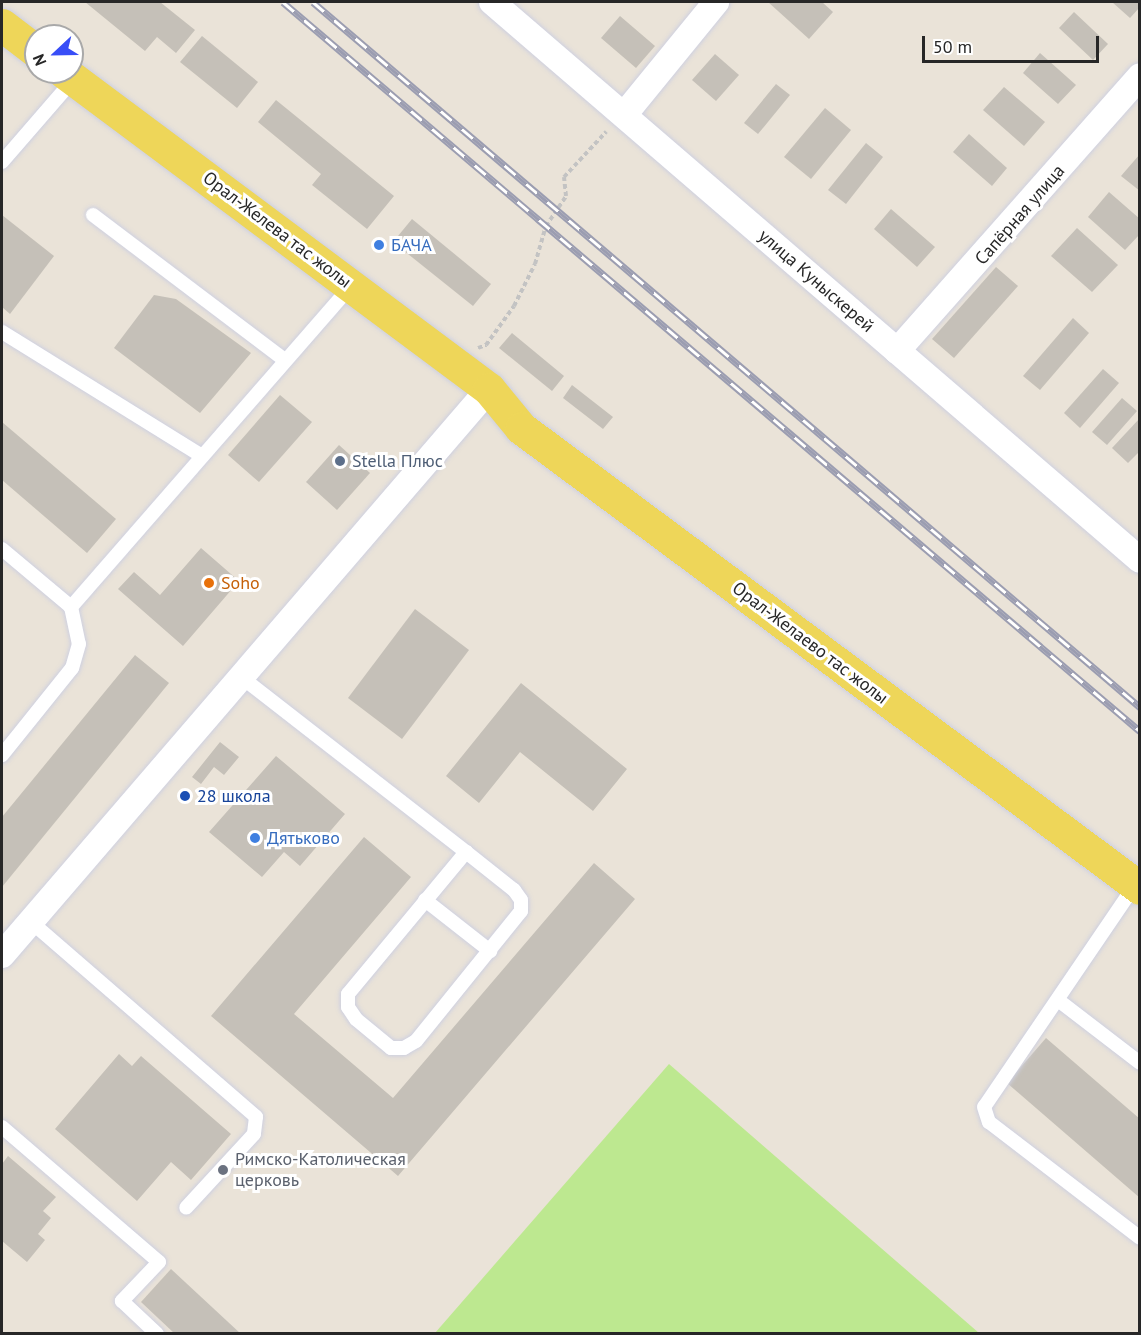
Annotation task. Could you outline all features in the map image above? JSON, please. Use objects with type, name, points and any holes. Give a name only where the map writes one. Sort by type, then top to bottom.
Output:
[{"type":"main road","points":[[2,25],[24,42]]},
{"type":"main road","name":"Орал-Желева тас жолы","points":[[80,84],[489,389]]},
{"type":"main road","name":"Орал-Желаево тас жолы","points":[[489,389],[521,428],[1137,886]]},
{"type":"street","name":"улица Куныскерей","points":[[492,2],[1140,560]]},
{"type":"street","points":[[624,115],[716,2]]},
{"type":"street","name":"Сапёрная улица","points":[[897,351],[1140,76]]},
{"type":"street","points":[[2,955],[489,389]]},
{"type":"lane","points":[[2,162],[63,84]]},
{"type":"lane","points":[[93,214],[285,360]]},
{"type":"lane","points":[[71,607],[200,455],[352,285]]},
{"type":"lane","points":[[2,332],[200,455]]},
{"type":"lane","points":[[2,549],[71,607],[78,644],[72,668],[2,755]]},
{"type":"lane","points":[[240,676],[466,852],[521,900],[521,911],[416,1041],[405,1048],[391,1047],[356,1019],[348,1007],[348,994],[466,852]]},
{"type":"lane","points":[[1137,886],[984,1107],[989,1122],[1140,1238]]},
{"type":"lane","points":[[425,900],[490,951]]},
{"type":"lane","points":[[30,921],[256,1117],[254,1134],[186,1208]]},
{"type":"lane","points":[[1058,1000],[1140,1063]]},
{"type":"lane","points":[[2,1127],[159,1262],[122,1302],[157,1334]]},
{"type":"path","points":[[469,342],[478,348],[486,345],[514,306],[535,264],[546,226],[566,196],[564,177],[624,115]]},
{"type":"green space","points":[[669,1064],[979,1333],[435,1333]]},
{"type":"building","points":[[85,2],[160,2],[195,30],[176,53],[157,37],[145,51]]},
{"type":"building","points":[[768,2],[822,2],[833,12],[809,39]]},
{"type":"building","points":[[1112,2],[1140,2],[1140,7],[1130,18]]},
{"type":"building","points":[[1074,12],[1108,44],[1093,60],[1059,28]]},
{"type":"building","points":[[620,16],[655,46],[636,68],[601,38]]},
{"type":"building","points":[[202,36],[258,82],[237,108],[180,62]]},
{"type":"building","points":[[1040,53],[1076,85],[1058,104],[1023,73]]},
{"type":"building","points":[[715,54],[739,75],[716,101],[692,80]]},
{"type":"building","points":[[776,84],[790,95],[758,134],[744,123]]},
{"type":"building","points":[[1004,87],[1045,122],[1024,146],[983,110]]},
{"type":"building","points":[[276,100],[394,196],[367,229],[312,185],[321,174],[258,122]]},
{"type":"building","points":[[825,108],[851,130],[811,179],[784,157]]},
{"type":"building","points":[[969,134],[1007,168],[992,186],[953,152]]},
{"type":"building","points":[[866,143],[883,157],[846,204],[828,190]]},
{"type":"building","points":[[1140,154],[1140,191],[1121,176]]},
{"type":"building","points":[[1109,192],[1140,219],[1140,234],[1125,250],[1088,217]]},
{"type":"building","points":[[891,209],[935,247],[917,267],[874,229]]},
{"type":"building","points":[[2,215],[54,256],[10,314],[2,307]]},
{"type":"building","points":[[412,219],[491,284],[473,306],[393,242]]},
{"type":"building","points":[[1077,228],[1118,265],[1092,292],[1051,256]]},
{"type":"building","points":[[996,267],[1018,286],[954,358],[932,339]]},
{"type":"building","points":[[154,295],[176,299],[251,353],[200,413],[114,348]]},
{"type":"building","points":[[1073,318],[1089,333],[1040,390],[1023,376]]},
{"type":"building","points":[[512,333],[564,376],[552,391],[499,348]]},
{"type":"building","points":[[1103,369],[1119,383],[1080,428],[1064,413]]},
{"type":"building","points":[[572,385],[613,417],[603,429],[563,398]]},
{"type":"building","points":[[280,395],[312,422],[259,482],[228,455]]},
{"type":"building","points":[[1122,398],[1137,411],[1107,445],[1092,432]]},
{"type":"building","points":[[1140,418],[1140,451],[1128,463],[1112,448]]},
{"type":"building","points":[[2,422],[116,519],[87,553],[2,480]]},
{"type":"building","points":[[339,445],[370,473],[337,510],[306,482]]},
{"type":"building","points":[[201,548],[239,581],[183,646],[118,589],[134,572],[160,595]]},
{"type":"building","points":[[415,609],[469,650],[402,739],[348,698]]},
{"type":"building","points":[[135,655],[169,683],[2,887],[2,817]]},
{"type":"building","points":[[521,683],[627,769],[593,811],[520,752],[479,803],[446,776]]},
{"type":"building","points":[[220,742],[239,757],[224,775],[214,767],[201,784],[192,777]]},
{"type":"building","points":[[276,756],[345,814],[300,866],[284,852],[262,877],[209,832]]},
{"type":"building","points":[[364,837],[411,877],[294,1014],[393,1098],[594,863],[635,899],[398,1176],[211,1016]]},
{"type":"building","points":[[1046,1038],[1140,1119],[1140,1198],[1007,1083]]},
{"type":"building","points":[[119,1054],[132,1066],[141,1056],[231,1134],[191,1180],[171,1162],[137,1201],[55,1129]]},
{"type":"building","points":[[8,1156],[56,1197],[43,1211],[51,1218],[38,1234],[45,1240],[27,1262],[2,1241],[2,1164]]},
{"type":"building","points":[[171,1269],[241,1334],[175,1334],[141,1302]]},
{"type":"railway","points":[[283,2],[1140,731]]},
{"type":"railway","points":[[313,2],[1140,707]]},
{"type":"place","name":"БАЧА","points":[[379,245]]},
{"type":"place","name":"Stella Плюс","points":[[340,461]]},
{"type":"place","name":"Soho","points":[[209,583]]},
{"type":"place","name":"28 школа","points":[[185,796]]},
{"type":"place","name":"Дятьково","points":[[255,838]]},
{"type":"place","name":"Римско-Католическая церковь","points":[[223,1170]]}]
